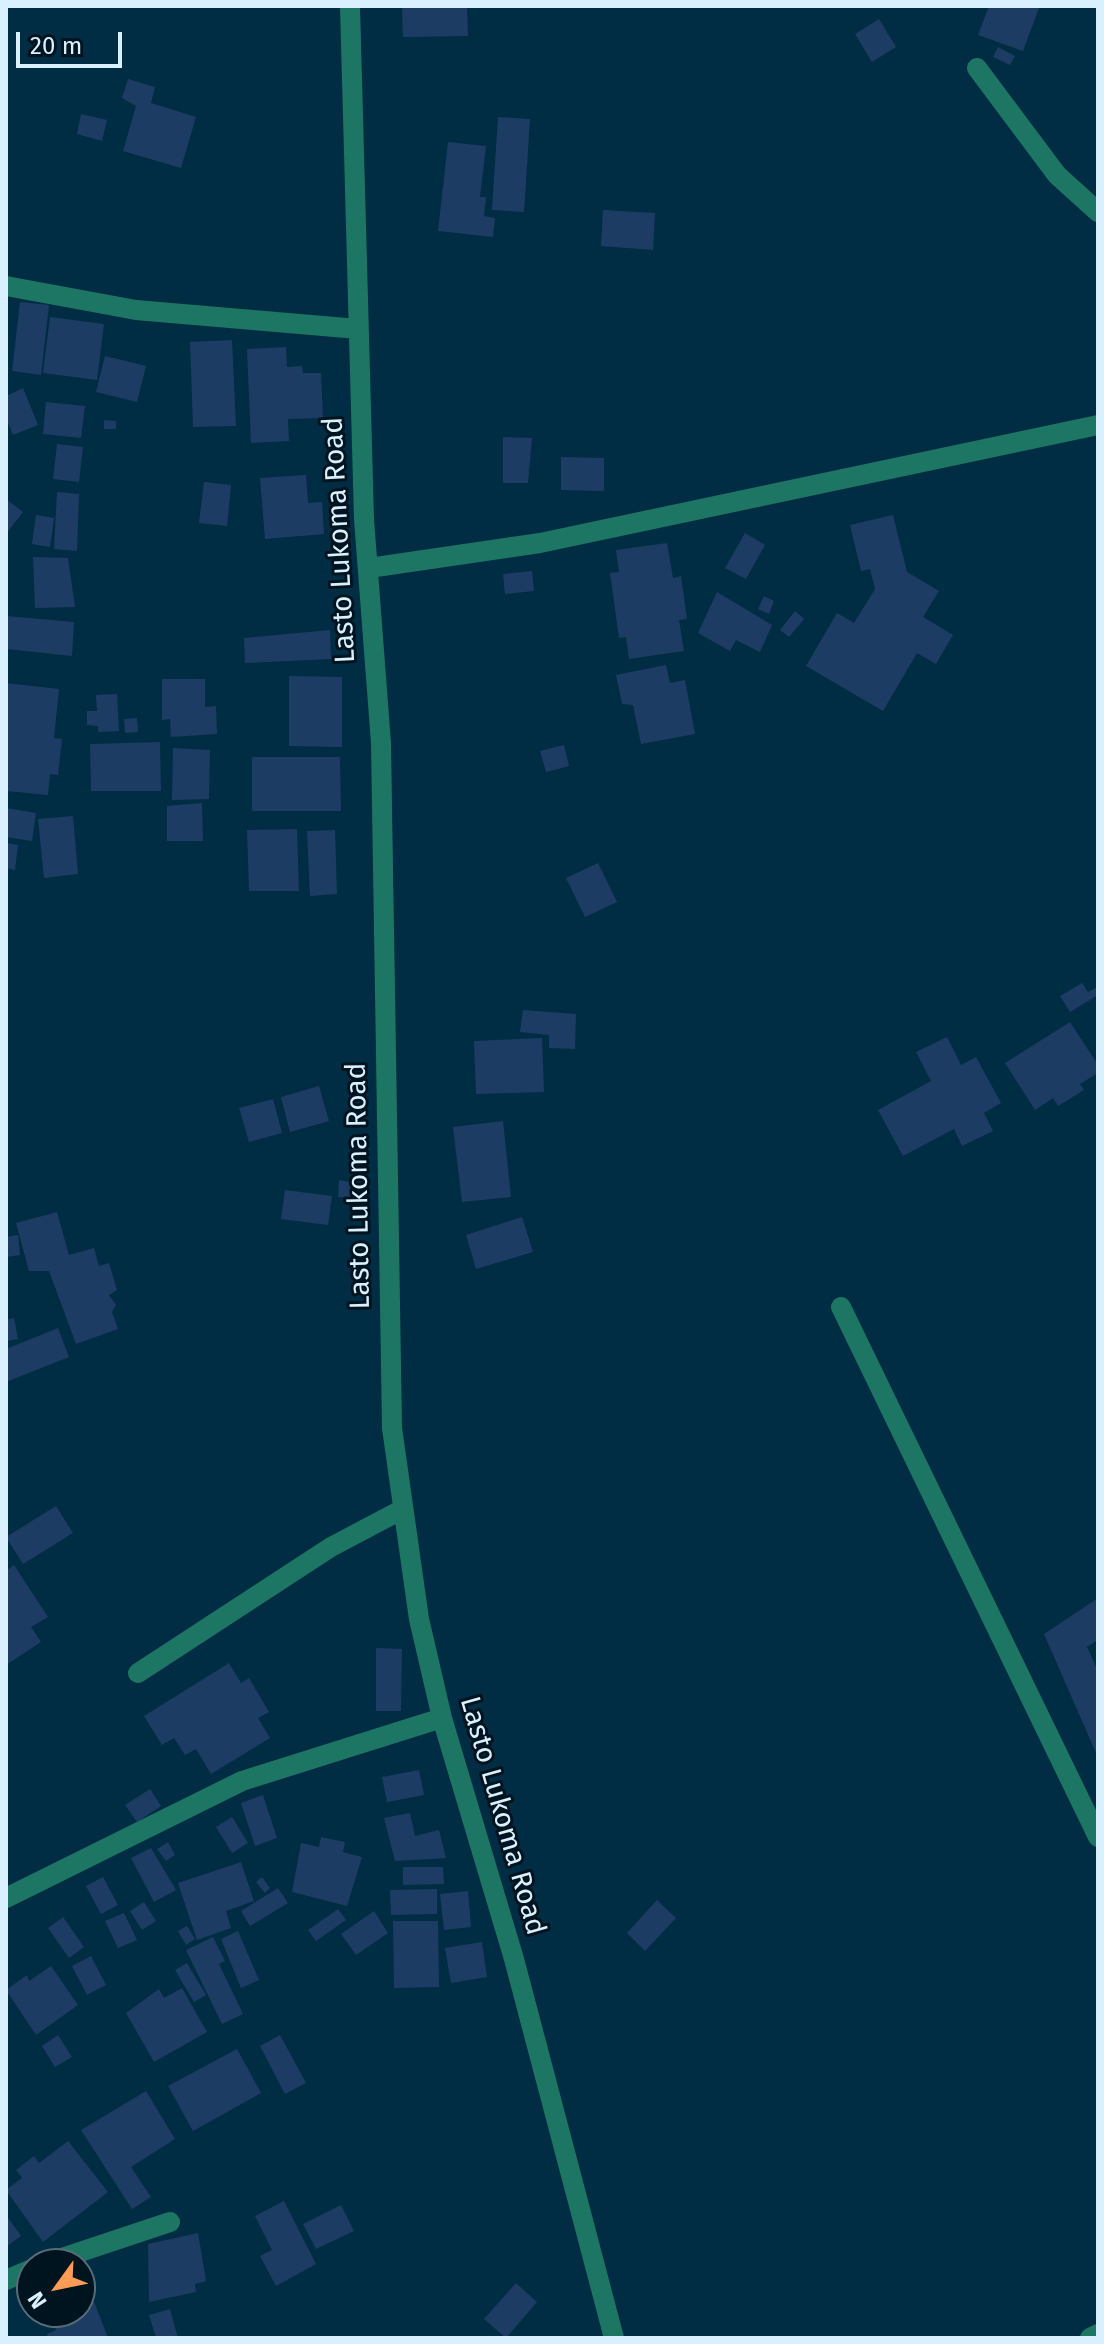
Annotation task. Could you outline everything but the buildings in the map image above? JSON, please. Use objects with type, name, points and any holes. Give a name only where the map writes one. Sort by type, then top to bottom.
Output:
[{"type":"street","name":"Lasto Lukoma Road","points":[[350,6],[358,329],[381,743],[392,1428],[419,1619],[442,1718],[514,1959],[614,2338]]},
{"type":"street","points":[[977,68],[1057,175],[1098,212]]},
{"type":"street","points":[[6,286],[136,310],[358,329]]},
{"type":"street","points":[[369,568],[540,543],[1098,425]]},
{"type":"street","points":[[841,1307],[1098,1837]]},
{"type":"street","points":[[138,1673],[331,1547],[403,1509]]},
{"type":"street","points":[[6,1898],[242,1781],[442,1718]]},
{"type":"street","points":[[92,2248],[170,2222]]},
{"type":"street","points":[[1090,2338],[1098,2334]]}]
